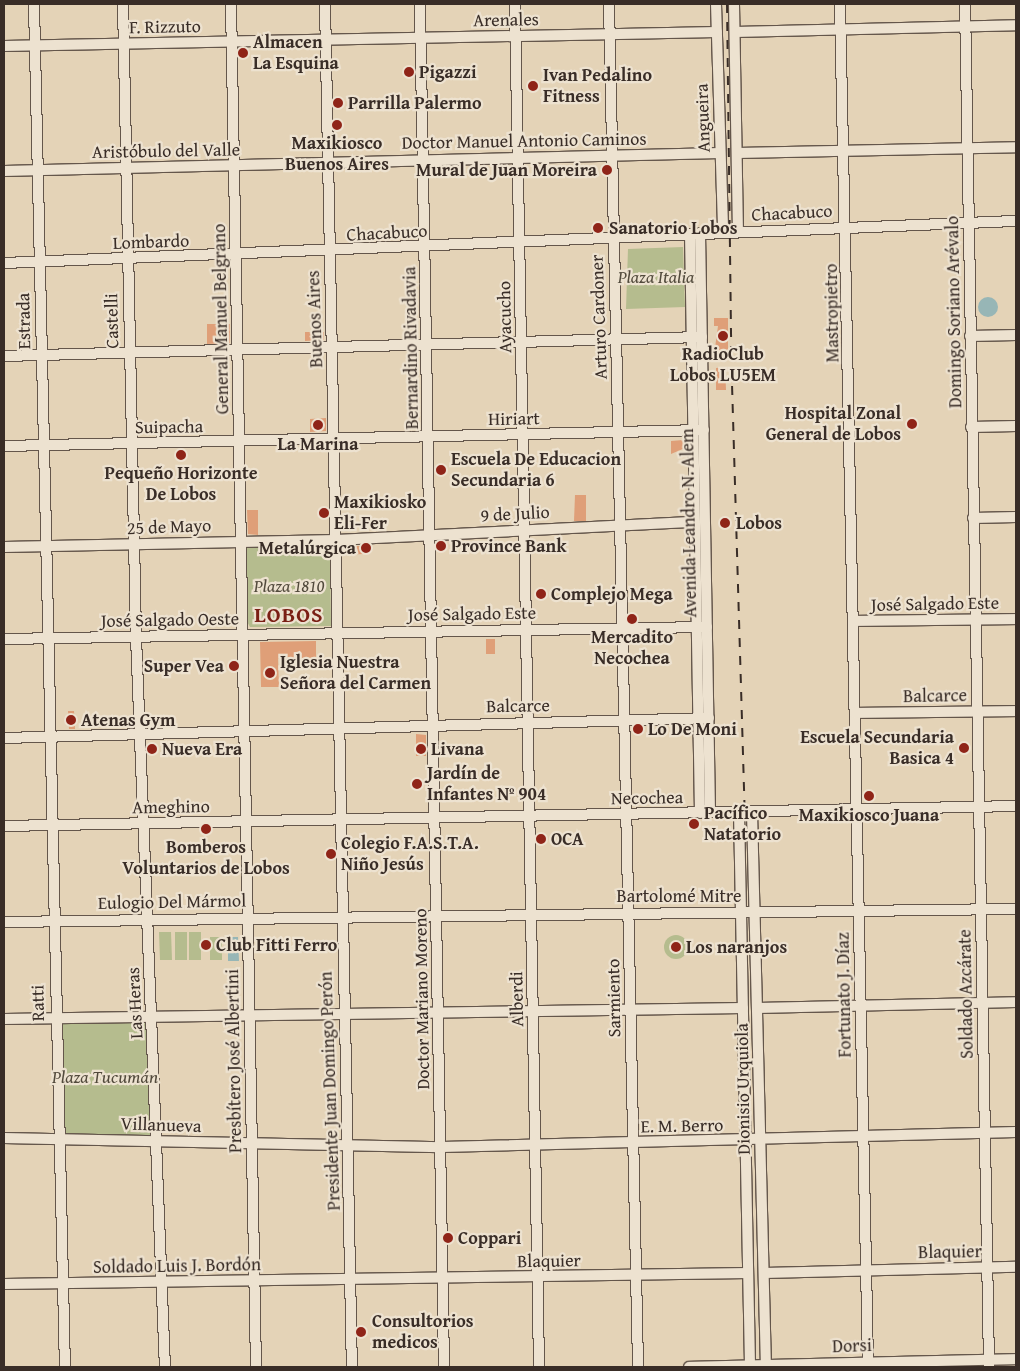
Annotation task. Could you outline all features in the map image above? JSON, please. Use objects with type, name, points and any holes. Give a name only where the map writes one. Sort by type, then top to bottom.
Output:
[{"type":"street","name":"Estrada","points":[[34,4],[46,638]]},
{"type":"street","name":"Castelli","points":[[123,4],[136,637]]},
{"type":"street","name":"General Manuel Belgrano","points":[[231,4],[244,634]]},
{"type":"street","name":"Buenos Aires","points":[[325,4],[337,633]]},
{"type":"street","name":"Bernardino Rivadavia","points":[[420,4],[432,631]]},
{"type":"street","name":"Ayacucho","points":[[516,4],[527,630]]},
{"type":"street","name":"Arturo Cardoner","points":[[609,4],[622,628]]},
{"type":"street","name":"Angueira","points":[[716,4],[723,232]]},
{"type":"street","name":"Angueira","points":[[734,4],[738,232]]},
{"type":"street","name":"Mastropietro","points":[[840,4],[854,621]]},
{"type":"street","name":"Domingo Soriano Arévalo","points":[[964,4],[976,620]]},
{"type":"street","points":[[734,32],[1016,25]]},
{"type":"street","name":"Arenales","points":[[326,41],[717,32]]},
{"type":"street","name":"F. Rizzuto","points":[[4,46],[326,41]]},
{"type":"street","points":[[737,153],[1016,147]]},
{"type":"street","name":"Doctor Manuel Antonio Caminos","points":[[329,163],[720,153]]},
{"type":"street","name":"Aristóbulo del Valle","points":[[4,170],[329,163]]},
{"type":"street","name":"Chacabuco","points":[[329,252],[695,233],[1016,221]]},
{"type":"street","name":"Avenida Leandro N. Alem","points":[[695,233],[704,718],[710,812]]},
{"type":"street","name":"Lombardo","points":[[4,263],[329,252]]},
{"type":"street","points":[[970,336],[1016,335]]},
{"type":"street","points":[[4,356],[238,352],[698,337]]},
{"type":"street","points":[[971,427],[1016,426]]},
{"type":"street","name":"Hiriart","points":[[334,440],[699,430]]},
{"type":"street","name":"Suipacha","points":[[4,446],[334,440]]},
{"type":"street","name":"Avenida Leandro N. Alem","points":[[700,499],[695,522],[701,547]]},
{"type":"street","points":[[973,518],[1016,517]]},
{"type":"street","name":"9 de Julio","points":[[336,540],[695,522]]},
{"type":"street","name":"25 de Mayo","points":[[4,548],[336,540]]},
{"type":"street","name":"José Salgado Este","points":[[854,621],[1016,619]]},
{"type":"street","name":"Soldado Azcárate","points":[[976,620],[989,1363]]},
{"type":"street","name":"Fortunato J. Díaz","points":[[854,621],[868,1365]]},
{"type":"street","name":"José Salgado Este","points":[[337,633],[702,627]]},
{"type":"street","name":"Sarmiento","points":[[622,628],[638,1367]]},
{"type":"street","name":"Alberdi","points":[[527,630],[539,1367]]},
{"type":"street","name":"Doctor Mariano Moreno","points":[[432,631],[442,1147],[444,1367]]},
{"type":"street","name":"José Salgado Oeste","points":[[4,639],[337,633]]},
{"type":"street","name":"Presidente Juan Domingo Perón","points":[[337,633],[341,918],[352,1367]]},
{"type":"street","name":"Presbítero José Albertini","points":[[244,634],[256,1367]]},
{"type":"street","name":"Las Heras","points":[[136,637],[157,1140],[160,1282],[165,1367]]},
{"type":"street","name":"Ratti","points":[[46,638],[54,1017],[65,1367]]},
{"type":"street","name":"Balcarce","points":[[855,713],[1016,711]]},
{"type":"street","name":"Avenida Leandro N. Alem","points":[[700,812],[704,718]]},
{"type":"street","name":"Balcarce","points":[[4,738],[434,724],[704,718]]},
{"type":"street","name":"Necochea","points":[[339,820],[436,816],[626,815],[1016,806]]},
{"type":"street","name":"Dionisio Urquiola","points":[[739,812],[750,1366]]},
{"type":"street","name":"Dionisio Urquiola","points":[[752,812],[766,1366]]},
{"type":"street","name":"Ameghino","points":[[4,826],[339,820]]},
{"type":"street","name":"Bartolomé Mitre","points":[[341,918],[1016,909]]},
{"type":"street","name":"Eulogio Del Mármol","points":[[4,922],[248,917],[341,918]]},
{"type":"street","points":[[757,1008],[1016,1002]]},
{"type":"street","points":[[4,1019],[344,1011],[743,1008]]},
{"type":"street","name":"E. M. Berro","points":[[348,1147],[760,1141],[1016,1132]]},
{"type":"street","name":"Villanueva","points":[[4,1138],[157,1140],[252,1145],[348,1147]]},
{"type":"street","name":"Blaquier","points":[[764,1273],[1016,1267]]},
{"type":"street","name":"Blaquier","points":[[351,1278],[538,1278],[748,1273]]},
{"type":"street","name":"Soldado Luis J. Bordón","points":[[4,1284],[351,1278]]},
{"type":"street","name":"Dorsi","points":[[689,1367],[989,1363],[1016,1359]]},
{"type":"green space","name":"Plaza Italia","points":[[683,247],[685,307],[626,309],[628,249]]},
{"type":"green space","name":"Plaza 1810","points":[[330,545],[331,626],[250,627],[246,620],[247,547]]},
{"type":"green space","points":[[159,932],[171,932],[172,960],[160,960]]},
{"type":"green space","points":[[175,932],[187,932],[187,960],[175,960]]},
{"type":"green space","points":[[189,932],[201,932],[201,960],[189,960]]},
{"type":"green space","name":"Los naranjos","points":[[676,935],[684,939],[688,947],[684,955],[676,959],[668,955],[664,947],[668,939]]},
{"type":"green space","points":[[210,937],[222,937],[222,960],[210,960]]},
{"type":"green space","name":"Plaza Tucumán","points":[[147,1019],[151,1136],[61,1135],[60,1020]]},
{"type":"water","points":[[988,297],[995,300],[998,307],[995,314],[988,317],[981,314],[978,307],[981,300]]},
{"type":"water","points":[[228,937],[238,937],[239,961],[228,961]]},
{"type":"building","name":"RadioClub Lobos LU5EM","points":[[714,318],[728,318],[728,355],[714,355],[718,326],[714,326]]},
{"type":"building","points":[[207,324],[230,324],[230,343],[207,344]]},
{"type":"building","points":[[305,332],[324,332],[324,340],[305,341]]},
{"type":"building","points":[[725,367],[726,390],[716,390],[716,368]]},
{"type":"building","name":"La Marina","points":[[326,418],[326,431],[310,432],[310,419]]},
{"type":"building","points":[[683,440],[685,448],[671,454],[671,441]]},
{"type":"building","points":[[575,495],[586,495],[586,521],[574,521]]},
{"type":"building","points":[[247,510],[258,510],[258,535],[248,534]]},
{"type":"building","points":[[345,546],[363,546],[363,554],[343,555]]},
{"type":"building","points":[[486,639],[495,639],[495,654],[486,654]]},
{"type":"building","points":[[316,641],[316,658],[278,659],[279,687],[261,687],[260,642]]},
{"type":"building","name":"Atenas Gym","points":[[68,711],[74,711],[75,729],[69,729]]},
{"type":"building","name":"Livana","points":[[416,734],[426,735],[426,756],[416,756]]},
{"type":"railway","points":[[727,4],[731,350],[745,812]]},
{"type":"place","name":"Almacen La Esquina","points":[[243,53]]},
{"type":"place","name":"Pigazzi","points":[[409,72]]},
{"type":"place","name":"Ivan Pedalino Fitness","points":[[533,86]]},
{"type":"place","name":"Parrilla Palermo","points":[[338,103]]},
{"type":"place","name":"Maxikiosco Buenos Aires","points":[[337,125]]},
{"type":"place","name":"Mural de Juan Moreira","points":[[607,170]]},
{"type":"place","name":"Sanatorio Lobos","points":[[598,228]]},
{"type":"place","name":"RadioClub Lobos LU5EM","points":[[723,336]]},
{"type":"place","name":"Hospital Zonal General de Lobos","points":[[912,424]]},
{"type":"place","name":"La Marina","points":[[318,425]]},
{"type":"place","name":"Pequeño Horizonte De Lobos","points":[[181,455]]},
{"type":"place","name":"Escuela De Educacion Secundaria 6","points":[[441,470]]},
{"type":"place","name":"Maxikiosko Eli-Fer","points":[[324,513]]},
{"type":"place","name":"Lobos","points":[[725,523]]},
{"type":"place","name":"Province Bank","points":[[441,546]]},
{"type":"place","name":"Metalúrgica","points":[[366,548]]},
{"type":"place","name":"Complejo Mega","points":[[541,594]]},
{"type":"place","name":"Mercadito Necochea","points":[[632,619]]},
{"type":"place","name":"Super Vea","points":[[234,666]]},
{"type":"place","name":"Iglesia Nuestra Señora del Carmen","points":[[270,673]]},
{"type":"place","name":"Atenas Gym","points":[[71,720]]},
{"type":"place","name":"Lo De Moni","points":[[638,729]]},
{"type":"place","name":"Escuela Secundaria Basica 4","points":[[964,748]]},
{"type":"place","name":"Nueva Era","points":[[152,749]]},
{"type":"place","name":"Livana","points":[[421,749]]},
{"type":"place","name":"Jardín de Infantes Nº 904","points":[[417,784]]},
{"type":"place","name":"Maxikiosco Juana","points":[[869,796]]},
{"type":"place","name":"Pacífico Natatorio","points":[[694,824]]},
{"type":"place","name":"Bomberos Voluntarios de Lobos","points":[[206,829]]},
{"type":"place","name":"OCA","points":[[541,839]]},
{"type":"place","name":"Colegio F.A.S.T.A. Niño Jesús","points":[[331,854]]},
{"type":"place","name":"Club Fitti Ferro","points":[[206,945]]},
{"type":"place","name":"Los naranjos","points":[[676,947]]},
{"type":"place","name":"Coppari","points":[[448,1238]]},
{"type":"place","name":"Consultorios medicos","points":[[361,1332]]},
{"type":"district","name":"LOBOS","points":[[289,615]]}]
